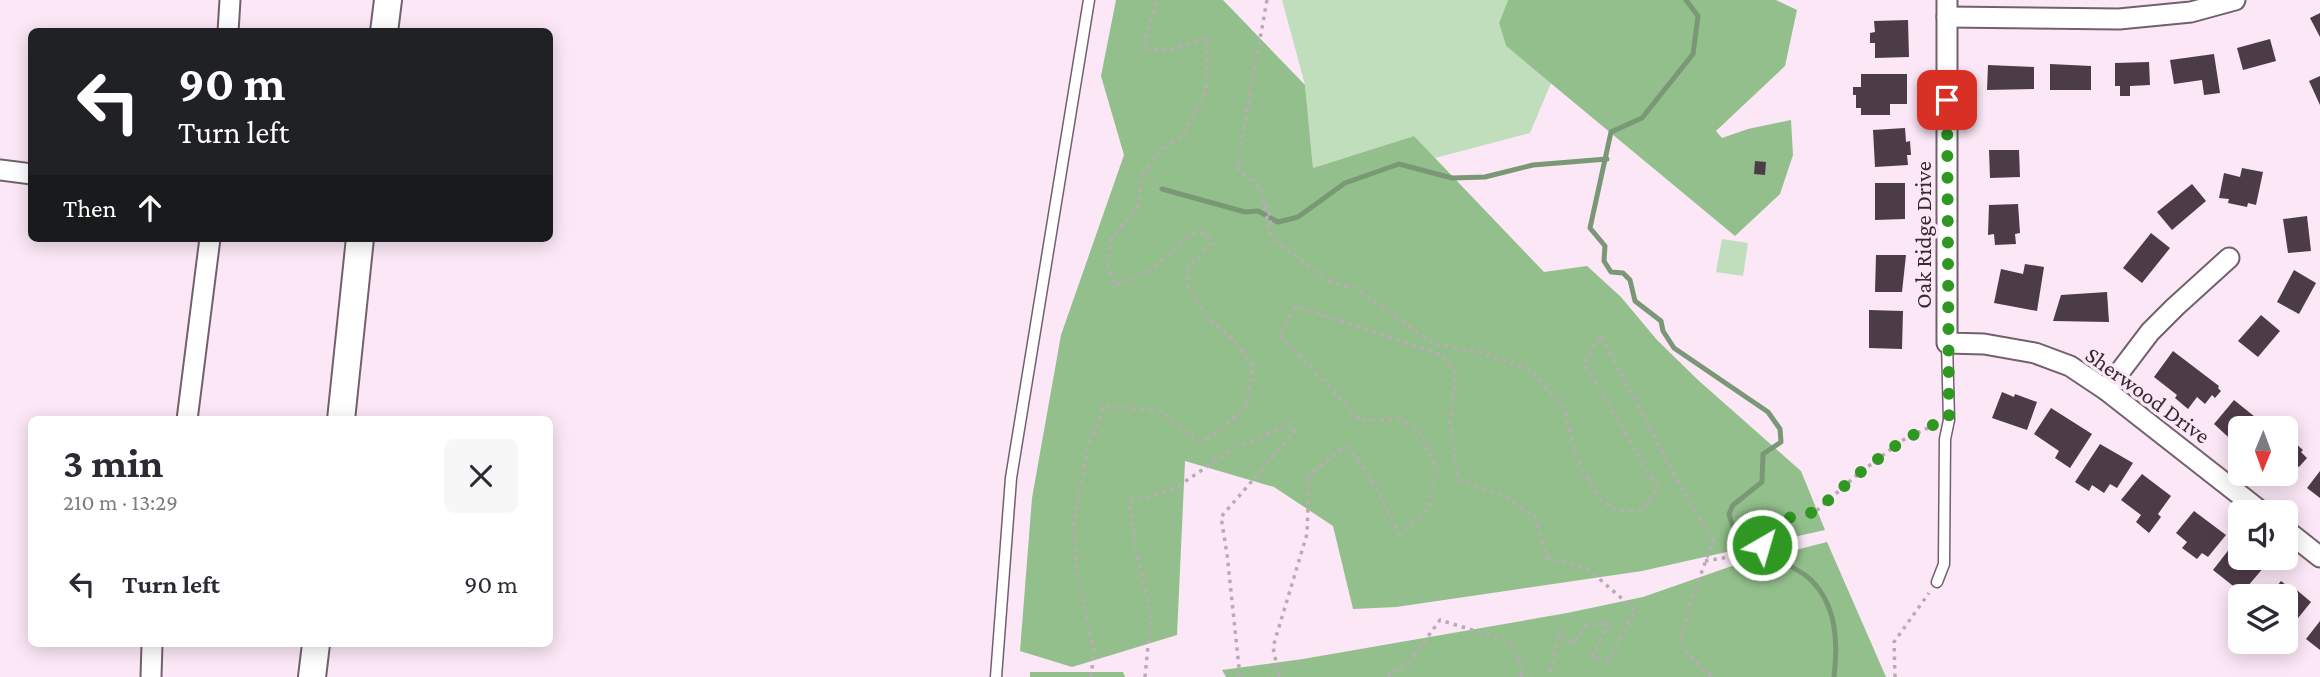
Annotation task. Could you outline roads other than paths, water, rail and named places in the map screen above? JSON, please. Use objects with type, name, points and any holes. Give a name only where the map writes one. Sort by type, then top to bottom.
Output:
[{"type":"street","points":[[228,28],[230,0]]},
{"type":"street","points":[[384,28],[388,0]]},
{"type":"street","points":[[1947,9],[2119,19],[2191,12],[2235,0]]},
{"type":"street","name":"Oak Ridge Drive","points":[[1947,9],[1947,343]]},
{"type":"street","points":[[0,170],[28,174]]},
{"type":"street","points":[[188,416],[209,242]]},
{"type":"street","points":[[341,416],[360,242]]},
{"type":"street","points":[[2106,390],[2150,332],[2229,258]]},
{"type":"street","name":"Sherwood Drive","points":[[1947,343],[1984,344],[2035,353],[2070,366],[2106,390],[2246,500]]},
{"type":"street","points":[[2298,540],[2320,557]]},
{"type":"street","points":[[151,677],[152,647]]},
{"type":"street","points":[[312,677],[316,647]]},
{"type":"lane","points":[[996,677],[1011,478],[1089,0]]},
{"type":"lane","points":[[1937,582],[1944,564],[1945,439],[1949,420],[1947,343]]},
{"type":"waterway","points":[[1686,0],[1698,16],[1693,54],[1642,118],[1611,132],[1590,228],[1605,246],[1604,261],[1611,272],[1623,273],[1630,280],[1635,301],[1661,321],[1663,331],[1674,348],[1768,412],[1780,429],[1781,442],[1763,454],[1762,482],[1733,505],[1729,514],[1742,538],[1765,543],[1780,560],[1805,575],[1820,591],[1827,602],[1834,626],[1834,677]]},
{"type":"waterway","points":[[1162,189],[1245,212],[1258,211],[1278,222],[1298,217],[1345,183],[1399,164],[1452,178],[1485,177],[1533,165],[1607,159]]}]
